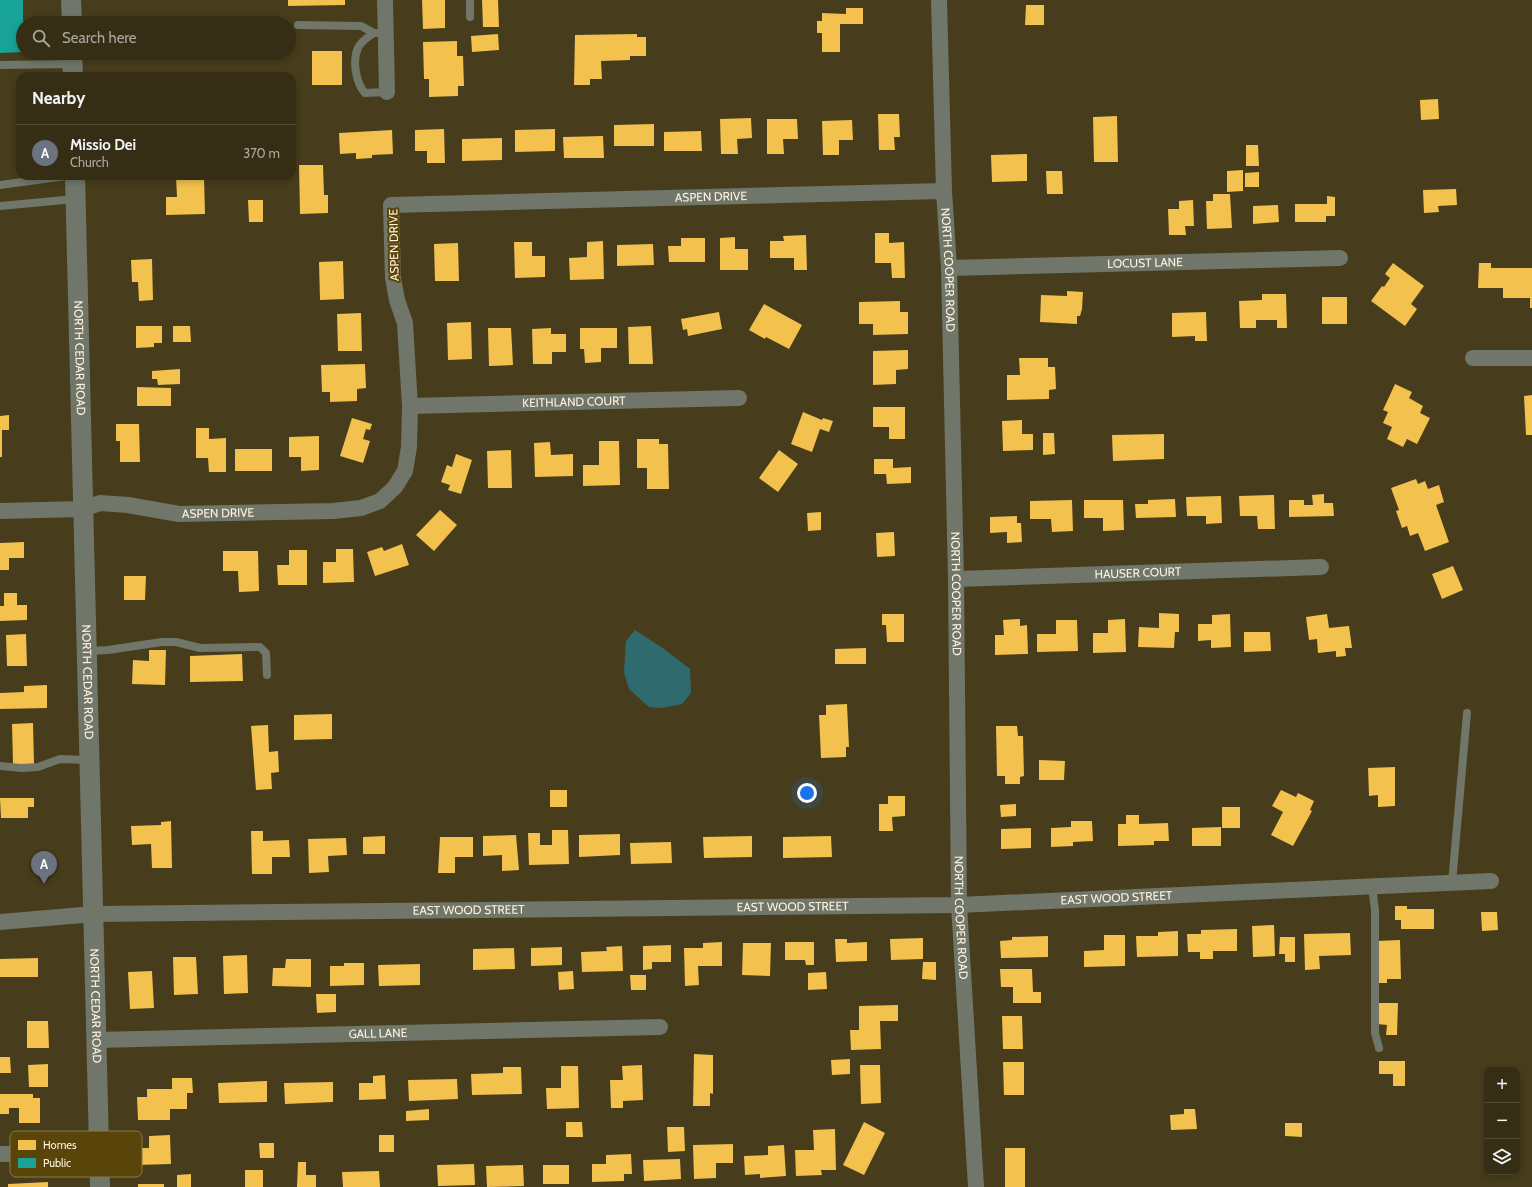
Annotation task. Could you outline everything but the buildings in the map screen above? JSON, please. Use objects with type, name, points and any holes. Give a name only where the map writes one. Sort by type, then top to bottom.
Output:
[{"type":"street","points":[[71,0],[72,16]]},
{"type":"street","points":[[385,0],[380,33],[387,92]]},
{"type":"street","name":"NORTH COOPER ROAD","points":[[939,0],[944,191],[949,268],[956,579],[959,905],[976,1187]]},
{"type":"street","name":"NORTH CEDAR ROAD","points":[[75,180],[98,1131]]},
{"type":"street","name":"ASPEN DRIVE","points":[[83,510],[100,503],[128,505],[179,514],[333,511],[361,508],[380,501],[395,487],[405,471],[410,447],[410,406],[405,323],[397,300],[393,278],[391,205],[944,191]]},
{"type":"street","name":"LOCUST LANE","points":[[949,268],[1340,258]]},
{"type":"street","points":[[1473,358],[1532,358]]},
{"type":"street","name":"KEITHLAND COURT","points":[[410,406],[739,398]]},
{"type":"street","points":[[0,510],[83,510]]},
{"type":"street","name":"HAUSER COURT","points":[[956,579],[1321,567]]},
{"type":"street","name":"EAST WOOD STREET","points":[[0,922],[94,914],[959,905],[1492,881]]},
{"type":"street","name":"GALL LANE","points":[[96,1040],[660,1027]]},
{"type":"street","points":[[0,1154],[10,1154]]},
{"type":"street","name":"NORTH CEDAR ROAD","points":[[100,1177],[100,1187]]},
{"type":"lane","points":[[470,0],[470,17]]},
{"type":"lane","points":[[298,25],[361,26],[380,33]]},
{"type":"lane","points":[[380,33],[363,42],[358,48],[356,73],[360,86],[365,93],[387,92]]},
{"type":"lane","points":[[0,65],[73,64]]},
{"type":"lane","points":[[0,186],[40,180]]},
{"type":"lane","points":[[0,206],[76,199]]},
{"type":"lane","points":[[87,651],[108,650],[162,642],[176,642],[200,648],[260,647],[266,652],[268,675]]},
{"type":"lane","points":[[1452,883],[1467,713]]},
{"type":"lane","points":[[0,766],[38,768],[60,759],[90,760]]},
{"type":"lane","points":[[1372,886],[1375,910],[1375,1033],[1379,1048]]},
{"type":"water","points":[[635,630],[664,649],[690,669],[691,693],[682,704],[661,708],[649,707],[629,689],[624,673],[626,641]]},
{"type":"place","name":"Missio Dei","points":[[44,884]]}]
